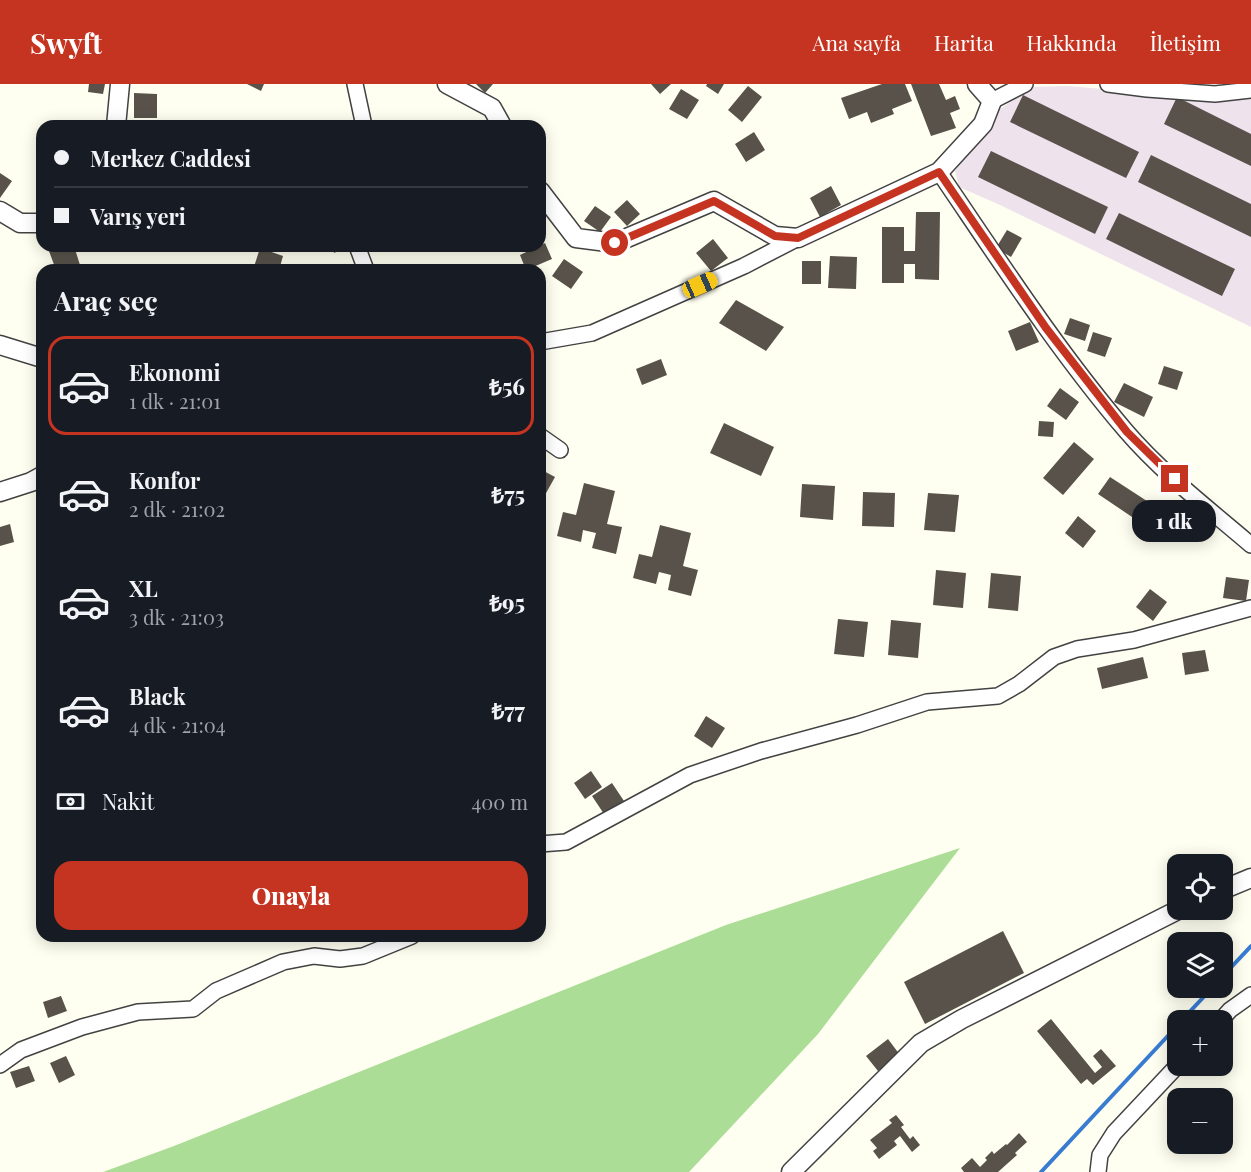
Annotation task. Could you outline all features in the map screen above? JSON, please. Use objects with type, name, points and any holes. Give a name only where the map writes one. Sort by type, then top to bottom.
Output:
[{"type":"street","points":[[117,120],[120,84]]},
{"type":"street","points":[[355,84],[363,120]]},
{"type":"street","points":[[447,84],[492,108],[499,120]]},
{"type":"street","points":[[977,84],[992,101]]},
{"type":"street","points":[[546,341],[592,333],[744,266],[939,172],[983,124],[992,101],[1025,84]]},
{"type":"street","points":[[1108,84],[1215,94],[1251,90]]},
{"type":"street","points":[[939,172],[1046,328],[1127,432],[1175,479],[1251,545]]},
{"type":"street","points":[[546,199],[576,238],[615,243],[714,201],[775,236],[798,238]]},
{"type":"street","points":[[0,212],[20,223],[36,223]]},
{"type":"street","points":[[0,345],[36,356]]},
{"type":"street","points":[[546,440],[560,450]]},
{"type":"street","points":[[0,492],[36,479]]},
{"type":"street","points":[[546,844],[566,842],[690,775],[761,750],[857,725],[927,702],[998,696],[1019,684],[1054,657],[1077,649],[1134,640],[1251,608]]},
{"type":"street","points":[[1233,885],[1251,878]]},
{"type":"street","points":[[791,1172],[921,1043],[962,1019],[1167,916]]},
{"type":"street","points":[[0,1065],[21,1050],[81,1027],[138,1012],[193,1009],[216,991],[283,962],[314,957],[340,959],[363,956],[397,942]]},
{"type":"street","points":[[1230,1010],[1251,995]]},
{"type":"street","points":[[1086,1172],[1114,1133],[1168,1076]]},
{"type":"street","points":[[1098,1172],[1100,1155]]},
{"type":"shaded area","points":[[1068,86],[1187,96],[1251,93],[1251,327],[959,187],[955,171],[995,113],[1030,87]]},
{"type":"green space","points":[[960,848],[818,1034],[689,1172],[103,1172],[174,1146],[726,925]]},
{"type":"building","points":[[89,84],[105,84],[103,94],[88,92]]},
{"type":"building","points":[[247,84],[264,84],[261,91]]},
{"type":"building","points":[[476,84],[493,84],[485,93]]},
{"type":"building","points":[[651,84],[671,84],[660,94]]},
{"type":"building","points":[[707,84],[724,84],[718,94],[706,86]]},
{"type":"building","points":[[882,84],[905,84],[912,101],[892,109],[894,114],[871,123],[867,112],[849,119],[841,98]]},
{"type":"building","points":[[911,84],[939,84],[946,100],[955,96],[960,109],[950,113],[956,128],[931,136]]},
{"type":"building","points":[[748,86],[762,97],[742,122],[728,110]]},
{"type":"building","points":[[681,89],[699,100],[687,119],[669,109]]},
{"type":"building","points":[[134,93],[157,94],[157,118],[134,118]]},
{"type":"building","points":[[1023,95],[1139,152],[1126,178],[1010,122]]},
{"type":"building","points":[[1177,97],[1251,134],[1251,166],[1164,124]]},
{"type":"building","points":[[754,132],[765,150],[746,162],[735,144]]},
{"type":"building","points":[[991,151],[1108,207],[1095,234],[978,177]]},
{"type":"building","points":[[1151,155],[1251,204],[1251,237],[1138,182]]},
{"type":"building","points":[[0,173],[12,181],[0,198]]},
{"type":"building","points":[[831,186],[841,205],[820,217],[810,198]]},
{"type":"building","points":[[627,200],[640,214],[627,226],[614,212]]},
{"type":"building","points":[[595,206],[611,217],[600,232],[584,221]]},
{"type":"building","points":[[916,212],[940,212],[939,280],[915,279],[915,264],[904,264],[904,283],[882,283],[882,227],[904,227],[904,251],[915,251]]},
{"type":"building","points":[[1119,213],[1235,269],[1222,296],[1106,239]]},
{"type":"building","points":[[1007,230],[1022,238],[1011,257],[996,248]]},
{"type":"building","points":[[713,239],[728,258],[711,271],[696,253]]},
{"type":"building","points":[[546,245],[552,259],[540,264],[524,264],[520,255],[526,252],[546,252]]},
{"type":"building","points":[[49,252],[76,252],[80,264],[54,264]]},
{"type":"building","points":[[259,252],[272,252],[283,256],[281,264],[255,264]]},
{"type":"building","points":[[830,256],[857,257],[856,289],[828,288]]},
{"type":"building","points":[[564,259],[583,272],[571,289],[552,276]]},
{"type":"building","points":[[802,261],[821,261],[821,284],[802,284]]},
{"type":"building","points":[[736,300],[784,327],[766,351],[719,323]]},
{"type":"building","points":[[1070,318],[1090,325],[1085,341],[1064,334]]},
{"type":"building","points":[[1030,322],[1039,342],[1016,351],[1008,331]]},
{"type":"building","points":[[1093,332],[1112,338],[1105,357],[1087,351]]},
{"type":"building","points":[[661,359],[667,375],[642,385],[636,369]]},
{"type":"building","points":[[1164,366],[1183,372],[1177,390],[1158,384]]},
{"type":"building","points":[[1124,383],[1153,397],[1144,417],[1114,402]]},
{"type":"building","points":[[1060,388],[1079,402],[1066,420],[1047,406]]},
{"type":"building","points":[[1039,421],[1054,422],[1053,437],[1038,436]]},
{"type":"building","points":[[724,423],[774,447],[761,476],[710,453]]},
{"type":"building","points":[[1074,442],[1094,459],[1063,495],[1043,478]]},
{"type":"building","points":[[546,472],[555,477],[546,493]]},
{"type":"building","points":[[1110,477],[1150,503],[1138,521],[1098,494]]},
{"type":"building","points":[[584,483],[615,491],[607,524],[622,527],[616,554],[592,548],[596,533],[583,530],[581,542],[557,536],[563,512],[576,515]]},
{"type":"building","points":[[802,484],[835,486],[833,520],[800,517]]},
{"type":"building","points":[[863,492],[895,493],[894,527],[862,526]]},
{"type":"building","points":[[928,493],[959,495],[955,532],[924,530]]},
{"type":"building","points":[[1078,516],[1096,531],[1083,548],[1065,533]]},
{"type":"building","points":[[10,524],[14,542],[0,546],[0,527]]},
{"type":"building","points":[[660,525],[691,533],[683,566],[698,570],[691,596],[668,590],[671,575],[659,572],[656,584],[633,578],[639,554],[652,557]]},
{"type":"building","points":[[936,570],[966,573],[963,608],[933,605]]},
{"type":"building","points":[[991,573],[1021,576],[1018,611],[988,608]]},
{"type":"building","points":[[1226,577],[1249,580],[1246,601],[1223,598]]},
{"type":"building","points":[[1150,589],[1167,602],[1153,621],[1136,607]]},
{"type":"building","points":[[838,619],[868,622],[864,657],[834,654]]},
{"type":"building","points":[[891,620],[921,623],[918,658],[888,655]]},
{"type":"building","points":[[1205,650],[1209,671],[1185,675],[1182,653]]},
{"type":"building","points":[[1143,657],[1148,678],[1102,689],[1097,668]]},
{"type":"building","points":[[706,716],[725,728],[712,748],[694,736]]},
{"type":"building","points":[[591,771],[602,787],[585,799],[574,783]]},
{"type":"building","points":[[612,783],[624,801],[604,814],[592,796]]},
{"type":"building","points":[[1003,931],[1024,973],[925,1024],[904,982]]},
{"type":"building","points":[[61,996],[67,1011],[48,1018],[43,1002]]},
{"type":"building","points":[[1051,1019],[1095,1073],[1102,1067],[1093,1056],[1101,1049],[1116,1066],[1093,1085],[1087,1079],[1081,1084],[1037,1031]]},
{"type":"building","points":[[888,1039],[900,1055],[878,1071],[866,1056]]},
{"type":"building","points":[[66,1056],[75,1075],[59,1083],[50,1063]]},
{"type":"building","points":[[29,1066],[35,1081],[16,1088],[10,1072]]},
{"type":"building","points":[[896,1115],[904,1125],[901,1127],[910,1139],[913,1136],[920,1145],[912,1152],[900,1136],[894,1141],[897,1145],[879,1159],[873,1151],[877,1148],[870,1140],[892,1123],[889,1120]]},
{"type":"building","points":[[1019,1133],[1027,1142],[1015,1153],[1017,1155],[998,1172],[964,1172],[961,1168],[972,1158],[980,1167],[992,1151],[994,1154]]},
{"type":"waterway","points":[[1233,965],[1251,946]]},
{"type":"waterway","points":[[1191,1010],[1203,998]]},
{"type":"waterway","points":[[1041,1172],[1167,1037]]},
{"type":"route","points":[[615,243],[714,201],[775,236],[798,238],[939,172],[1046,328],[1127,432],[1175,479]]}]
